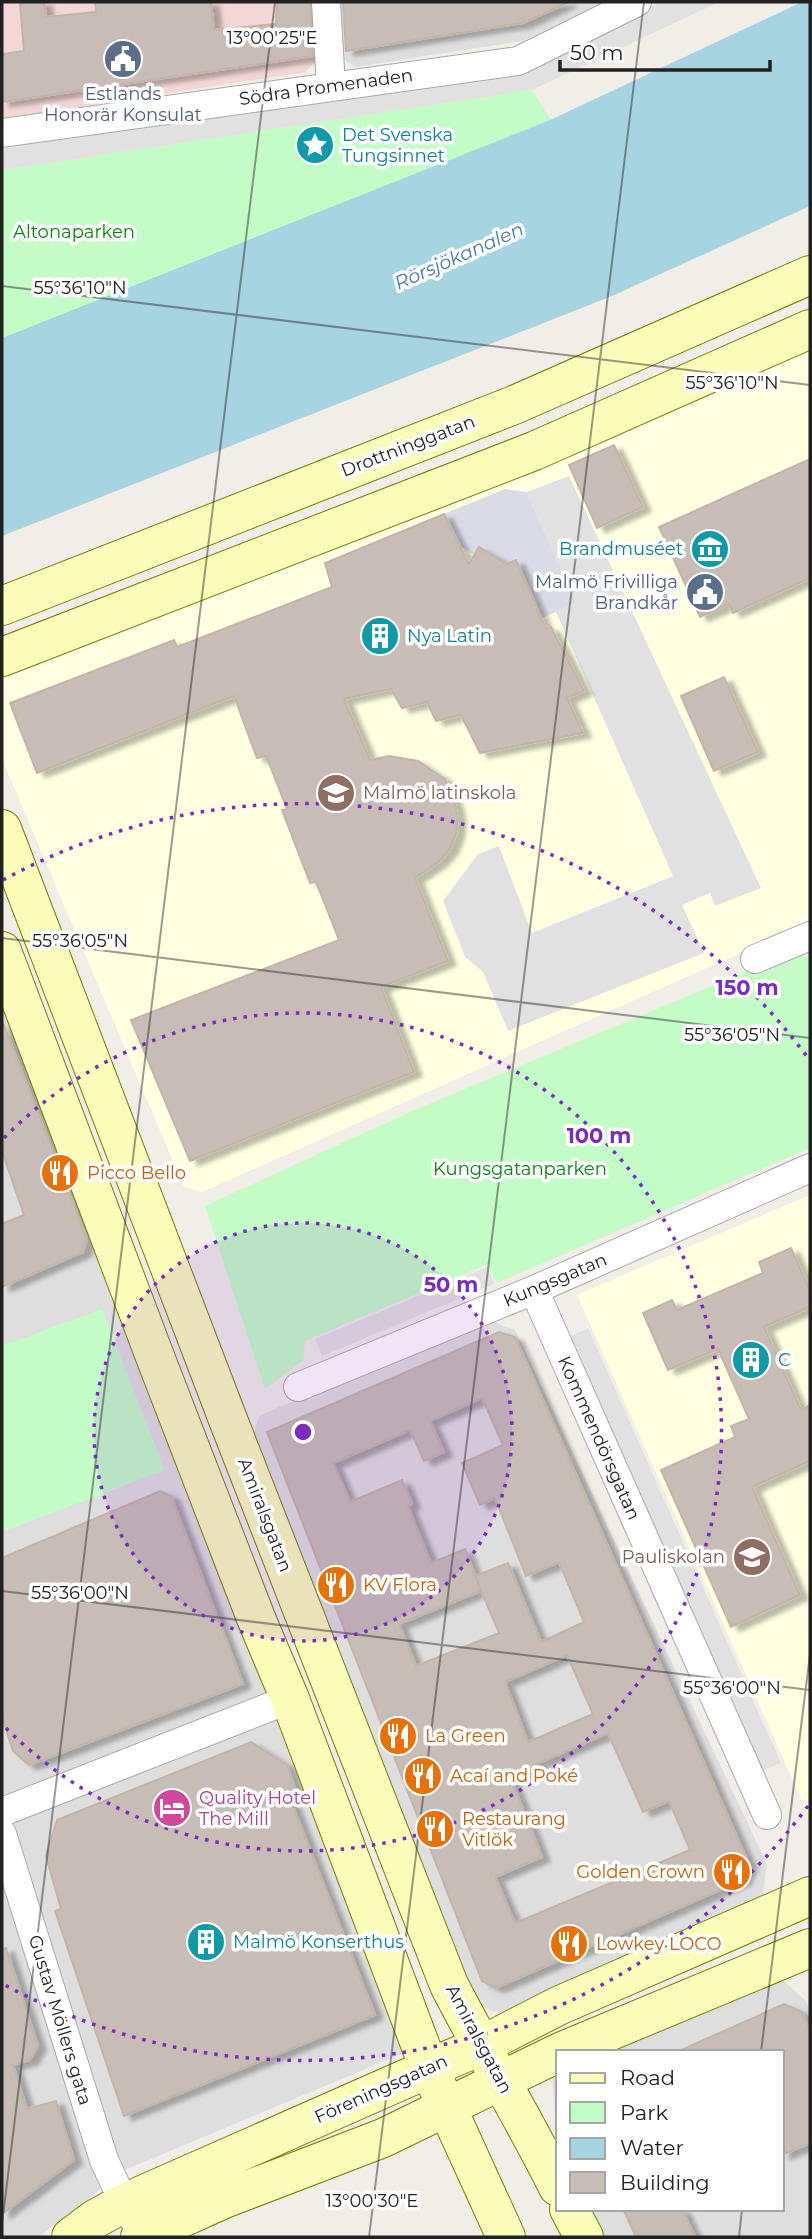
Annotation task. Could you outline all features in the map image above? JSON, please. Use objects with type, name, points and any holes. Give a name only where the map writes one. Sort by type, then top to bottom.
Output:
[{"type":"main road","name":"Drottninggatan","points":[[2,606],[514,405],[810,275]]},
{"type":"main road","points":[[2,657],[534,451],[810,329]]},
{"type":"main road","name":"Amiralsgatan","points":[[2,829],[227,1417],[449,1984],[556,2183]]},
{"type":"main road","points":[[2,951],[429,2068],[506,2237]]},
{"type":"main road","name":"Föreningsgatan","points":[[138,2228],[429,2068],[480,2046],[558,2006],[810,1896]]},
{"type":"main road","name":"Föreningsgatan","points":[[564,2050],[809,1953]]},
{"type":"main road","name":"Föreningsgatan","points":[[71,2237],[95,2219],[138,2228],[224,2199],[383,2137],[556,2054]]},
{"type":"main road","points":[[570,2211],[584,2237]]},
{"type":"street","points":[[326,2],[331,86]]},
{"type":"street","name":"Södra Promenaden","points":[[2,133],[518,61],[638,2]]},
{"type":"street","points":[[755,959],[810,936]]},
{"type":"street","name":"Kungsgatan","points":[[298,1387],[534,1290],[810,1168]]},
{"type":"street","name":"Kommendörsgatan","points":[[534,1290],[767,1815]]},
{"type":"street","points":[[2,1812],[290,1699]]},
{"type":"street","name":"Gustav Möllers gata","points":[[2,1834],[104,2160],[138,2228]]},
{"type":"shaded area","points":[[2,2],[321,2],[324,54],[305,72],[2,119]]},
{"type":"shaded area","points":[[331,2],[605,2],[522,41],[355,67],[333,52]]},
{"type":"shaded area","points":[[661,2],[719,2],[532,90],[2,170],[2,146],[531,64]]},
{"type":"shaded area","name":"Malmö latinskola","points":[[810,341],[810,922],[202,1192],[184,1187],[2,759],[2,677],[7,669]]},
{"type":"shaded area","points":[[569,476],[761,888],[715,906],[710,893],[682,905],[704,953],[508,1031],[483,972],[465,957],[443,901],[478,854],[499,846],[532,933],[673,876],[556,612],[576,603],[527,492]]},
{"type":"shaded area","points":[[505,489],[527,492],[576,603],[542,618],[516,560],[496,569],[497,558],[479,547],[474,555],[459,545],[444,514]]},
{"type":"shaded area","points":[[2,1003],[406,2052],[127,2169],[38,2237],[2,2237]]},
{"type":"shaded area","name":"Pauliskolan","points":[[810,1195],[810,1819],[577,1295]]},
{"type":"shaded area","points":[[487,1267],[494,1284],[322,1356],[315,1339]]},
{"type":"shaded area","points":[[483,1318],[515,1330],[767,1864],[762,1899],[504,2015],[462,1999],[250,1446],[259,1416]]},
{"type":"shaded area","points":[[588,1328],[781,1763],[754,1774],[562,1340]]},
{"type":"shaded area","points":[[779,1977],[805,2000],[810,2010],[810,2237],[602,2237],[591,2211],[784,2211],[784,2050],[603,2050]]},
{"type":"shaded area","points":[[556,2070],[556,2134],[552,2071]]},
{"type":"green space","name":"Altonaparken","points":[[532,90],[551,120],[2,338],[2,170]]},
{"type":"green space","name":"Kungsgatanparken","points":[[796,951],[810,960],[810,1148],[497,1283],[488,1264],[305,1341],[303,1360],[265,1389],[205,1206],[412,1111]]},
{"type":"green space","points":[[102,1309],[165,1470],[2,1532],[2,1346]]},
{"type":"water","name":"Rörsjökanalen","points":[[802,2],[810,2],[810,206],[612,296],[2,536],[2,338],[550,120]]},
{"type":"building","points":[[20,2],[44,2],[46,17],[96,12],[95,2],[211,2],[214,30],[276,24],[277,2],[310,2],[313,56],[2,102],[2,54],[24,51]]},
{"type":"building","points":[[343,2],[569,2],[523,23],[346,51]]},
{"type":"building","points":[[614,445],[643,507],[597,528],[569,465]]},
{"type":"building","points":[[810,459],[810,578],[733,613],[729,604],[700,617],[659,527]]},
{"type":"building","points":[[444,514],[469,564],[479,547],[507,564],[516,560],[546,629],[551,627],[584,691],[567,698],[583,733],[480,753],[461,715],[436,721],[427,702],[402,708],[391,689],[344,699],[370,760],[389,756],[418,761],[445,779],[458,819],[450,849],[440,861],[415,878],[448,961],[381,987],[414,1072],[190,1161],[131,1020],[339,940],[316,882],[310,883],[282,810],[287,809],[266,756],[257,758],[234,696],[37,773],[10,703],[174,640],[177,647],[332,587],[325,563]]},
{"type":"building","points":[[724,677],[758,752],[714,771],[681,696]]},
{"type":"building","points":[[2,1023],[87,1239],[83,1252],[2,1287],[2,1224],[24,1215],[2,1151]]},
{"type":"building","points":[[791,1248],[810,1291],[810,1307],[764,1327],[801,1410],[810,1405],[810,1461],[752,1487],[800,1595],[731,1627],[661,1470],[735,1437],[731,1426],[749,1419],[718,1349],[668,1370],[643,1313],[672,1300],[677,1310],[763,1273],[759,1262]]},
{"type":"building","points":[[499,1332],[515,1337],[749,1864],[743,1880],[496,1988],[482,1981],[267,1432]],"holes":[[[482,1398],[503,1445],[462,1463],[480,1505],[495,1498],[526,1576],[559,1562],[584,1622],[541,1642],[508,1563],[475,1576],[465,1549],[431,1563],[408,1507],[412,1503],[402,1480],[350,1502],[333,1463],[410,1430],[424,1461],[444,1452],[430,1421]],[[478,1583],[499,1633],[416,1666],[399,1624],[481,1591]],[[567,1655],[593,1714],[528,1742],[505,1682]],[[608,1733],[643,1812],[669,1801],[690,1850],[515,1923],[495,1877],[542,1857],[511,1779],[538,1768],[536,1764]]]},
{"type":"building","points":[[160,1491],[171,1496],[243,1684],[29,1765],[13,1751],[2,1717],[2,1558]]},
{"type":"building","name":"Malmö Konserthus","points":[[251,1742],[287,1765],[297,1794],[289,1796],[375,2015],[124,2116],[55,1911],[61,1909],[46,1856],[57,1820]]},
{"type":"building","points":[[6,1948],[38,2046],[30,2060],[13,2065],[27,2109],[56,2101],[74,2160],[2,2214],[2,1949]]},
{"type":"building","points":[[784,2004],[802,2012],[810,2030],[810,2143],[784,2154],[784,2050],[681,2050]]},
{"type":"building","points":[[624,2211],[683,2211],[695,2237],[636,2237]]},
{"type":"place","name":"Estlands Honorär Konsulat","points":[[123,59]]},
{"type":"place","name":"Det Svenska Tungsinnet","points":[[315,145]]},
{"type":"place","name":"Brandmuséet","points":[[710,549]]},
{"type":"place","name":"Malmö Frivilliga Brandkår","points":[[705,592]]},
{"type":"place","name":"Nya Latin","points":[[380,636]]},
{"type":"place","name":"Malmö latinskola","points":[[336,793]]},
{"type":"place","name":"Picco Bello","points":[[60,1173]]},
{"type":"place","name":"C","points":[[751,1360]]},
{"type":"place","name":"Pauliskolan","points":[[752,1557]]},
{"type":"place","name":"KV Flora","points":[[336,1585]]},
{"type":"place","name":"La Green","points":[[398,1736]]},
{"type":"place","name":"Acaí and Poké","points":[[423,1776]]},
{"type":"place","name":"Quality Hotel The Mill","points":[[172,1808]]},
{"type":"place","name":"Restaurang Vitlök","points":[[435,1829]]},
{"type":"place","name":"Golden Crown","points":[[732,1872]]},
{"type":"place","name":"Malmö Konserthus","points":[[206,1942]]},
{"type":"place","name":"Lowkey LOCO","points":[[569,1944]]}]
